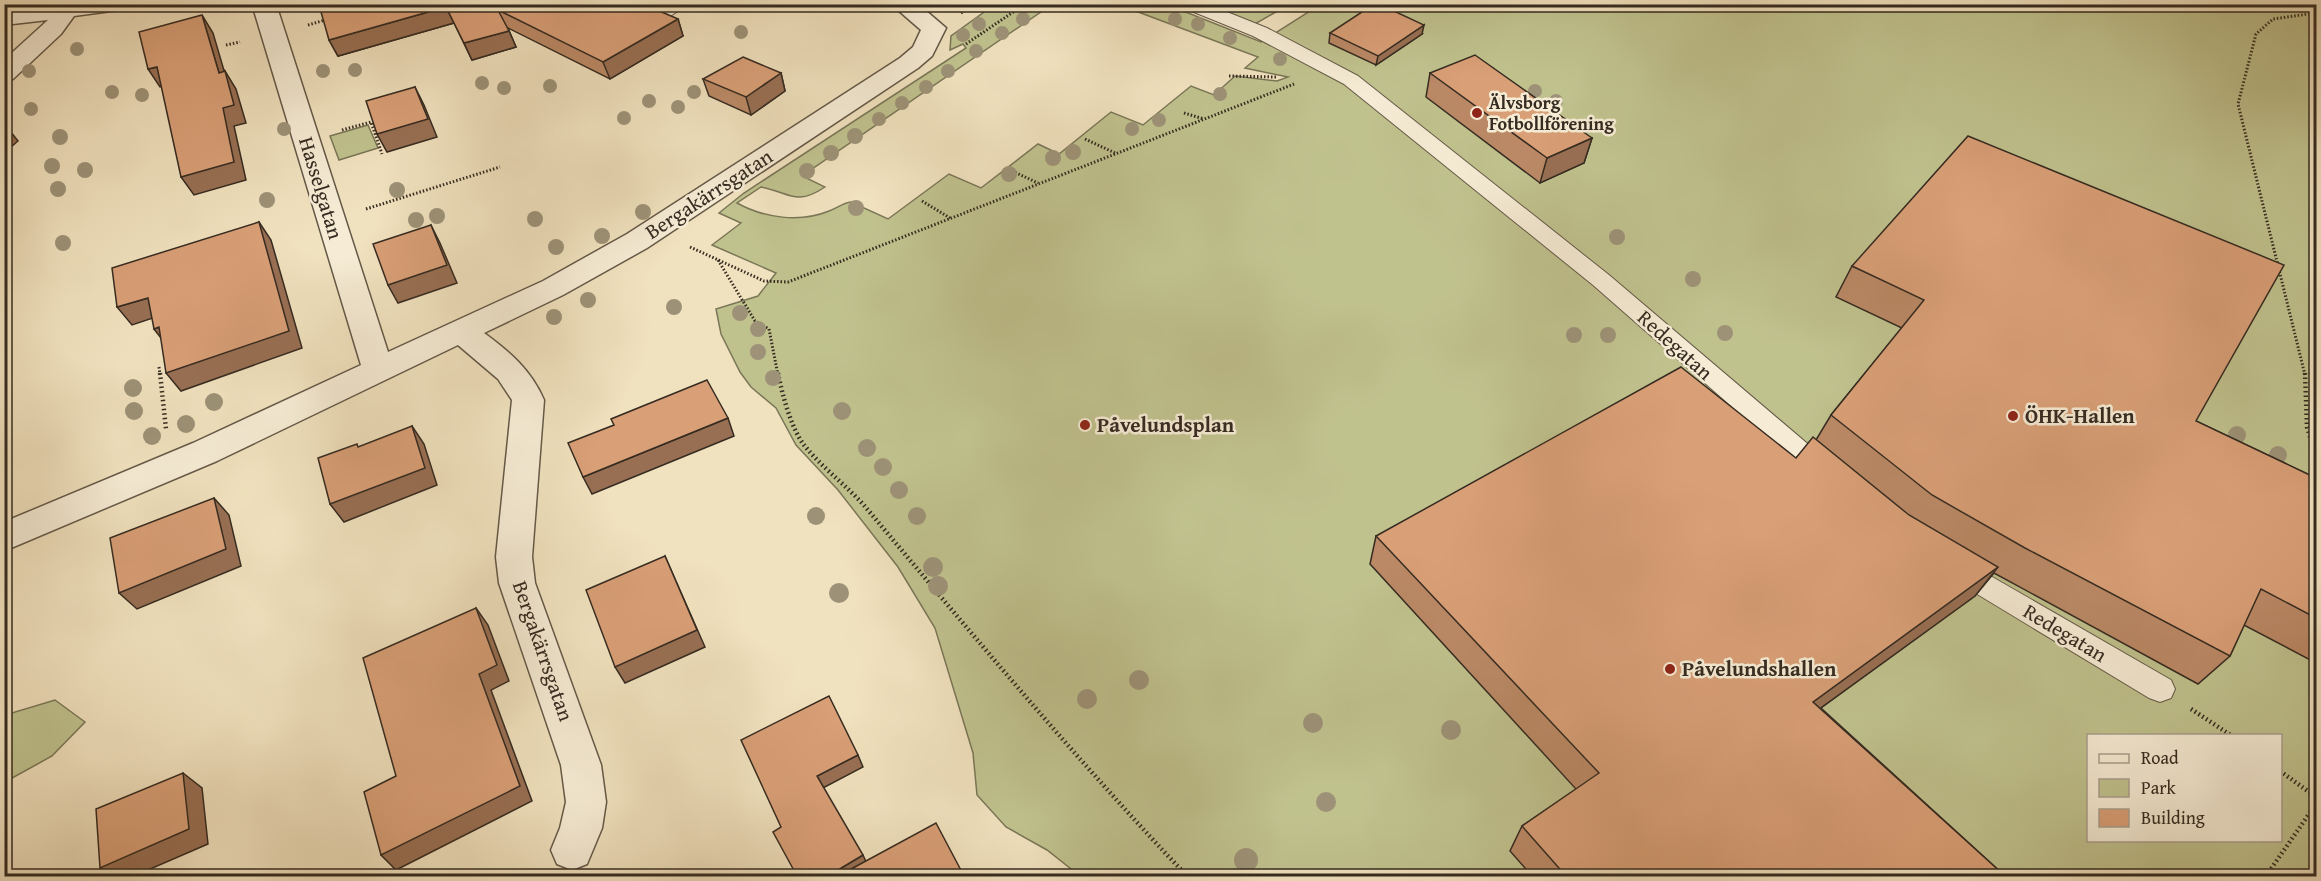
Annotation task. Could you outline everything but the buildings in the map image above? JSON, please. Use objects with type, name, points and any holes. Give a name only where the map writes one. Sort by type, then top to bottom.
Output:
[{"type":"street","points":[[4,18],[69,7],[118,4]]},
{"type":"street","name":"Hasselgatan","points":[[264,4],[379,372]]},
{"type":"street","name":"Bergakärrsgatan","points":[[4,537],[170,468],[463,333],[553,288],[654,230],[909,63],[923,51],[934,28],[902,4]]},
{"type":"street","points":[[4,74],[53,29],[69,7]]},
{"type":"street","name":"Bergakärrsgatan","points":[[463,333],[492,355],[524,386],[528,400],[514,557],[517,583],[581,765],[586,802],[581,828],[572,850]]},
{"type":"lane","points":[[658,16],[680,4]]},
{"type":"lane","name":"Redegatan","points":[[1190,4],[1260,32],[1334,69],[1601,280],[1847,490]]},
{"type":"lane","name":"Redegatan","points":[[1930,552],[2160,689]]},
{"type":"path","points":[[963,46],[1025,4]]},
{"type":"path","points":[[2316,13],[2273,19],[2256,34],[2238,104],[2306,379],[2307,427],[2316,456]]},
{"type":"path","points":[[654,230],[764,281],[788,282],[1334,69]]},
{"type":"path","points":[[1229,76],[1289,77],[1304,81]]},
{"type":"path","points":[[1184,113],[1204,119]]},
{"type":"path","points":[[307,141],[372,122],[382,154]]},
{"type":"path","points":[[1085,139],[1116,154]]},
{"type":"path","points":[[331,220],[500,167]]},
{"type":"path","points":[[1012,171],[1039,184]]},
{"type":"path","points":[[922,201],[950,219]]},
{"type":"path","points":[[718,260],[754,321],[770,329],[782,396],[803,444],[866,507],[959,621],[1100,784],[1187,876]]},
{"type":"path","points":[[159,368],[170,468]]},
{"type":"path","points":[[2160,689],[2230,734]]},
{"type":"path","points":[[2282,772],[2316,797]]},
{"type":"path","points":[[2266,876],[2316,804]]},
{"type":"green space","points":[[1321,4],[2316,5],[2316,876],[1080,876],[1047,850],[1006,827],[977,795],[973,753],[935,628],[898,567],[838,490],[796,445],[776,408],[751,387],[740,372],[721,334],[716,309],[758,296],[776,273],[712,245],[741,223],[719,213],[744,193],[966,48],[963,44],[950,50],[951,36],[994,5],[1051,5],[802,176],[825,187],[815,193],[799,197],[761,187],[737,203],[770,215],[794,218],[818,215],[851,202],[888,219],[949,174],[981,188],[1038,144],[1059,154],[1111,112],[1143,125],[1191,86],[1214,95],[1235,76],[1277,81],[1288,77],[1245,68],[1258,57],[1125,7],[1126,5],[1168,5],[1261,42]]},
{"type":"green space","points":[[1209,5],[1288,5],[1255,24]]},
{"type":"green space","points":[[368,125],[378,148],[339,160],[330,136]]},
{"type":"green space","points":[[55,700],[85,722],[52,756],[5,782],[5,715]]},
{"type":"place","name":"Älvsborg Fotbollförening","points":[[1477,113]]},
{"type":"place","name":"ÖHK-Hallen","points":[[2013,416]]},
{"type":"place","name":"Påvelundsplan","points":[[1085,425]]},
{"type":"place","name":"Påvelundshallen","points":[[1670,669]]}]
